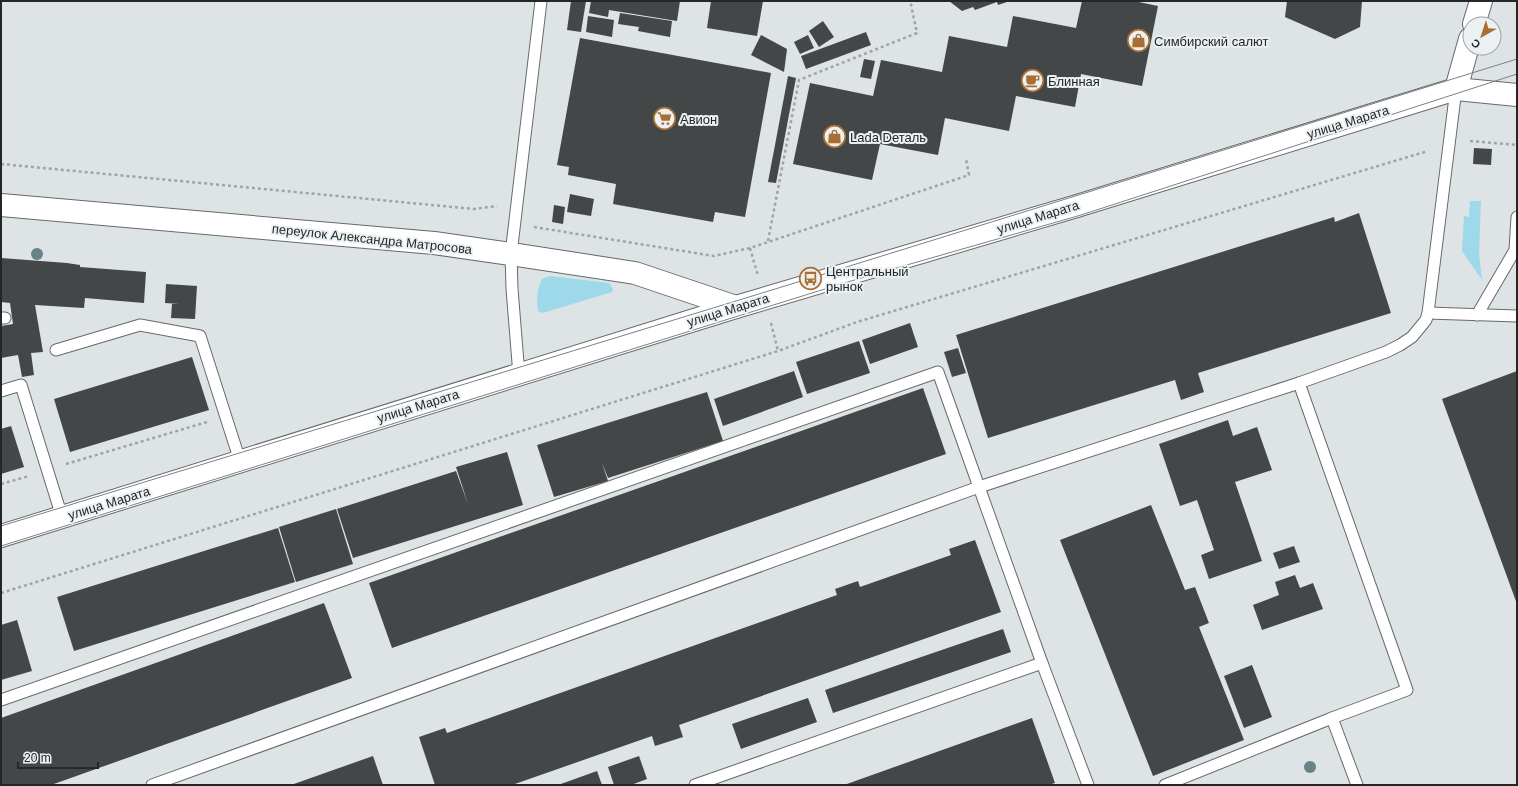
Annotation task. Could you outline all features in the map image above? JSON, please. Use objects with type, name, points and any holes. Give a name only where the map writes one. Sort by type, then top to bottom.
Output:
[{"type":"street","points":[[1476,16],[1481,1]]},
{"type":"street","points":[[1465,56],[1456,89],[1517,95]]},
{"type":"street","name":"улица Марата","points":[[1,536],[736,307],[1069,208],[1456,89]]},
{"type":"street","name":"переулок Александра Матросова","points":[[1,205],[434,243],[636,273],[736,307]]},
{"type":"lane","points":[[519,375],[512,289],[511,254],[541,1]]},
{"type":"lane","points":[[152,785],[979,486],[1299,383],[1386,352],[1400,345],[1419,330],[1426,320],[1428,313],[1456,89]]},
{"type":"lane","points":[[1477,315],[1516,250],[1517,217]]},
{"type":"lane","points":[[1428,313],[1517,316]]},
{"type":"lane","points":[[56,350],[140,325],[200,336],[240,461]]},
{"type":"lane","points":[[1,700],[938,372],[1042,663],[1088,785]]},
{"type":"lane","points":[[1165,785],[1406,690],[1299,383]]},
{"type":"lane","points":[[1,391],[21,385],[46,470],[62,517]]},
{"type":"lane","points":[[695,785],[1042,663]]},
{"type":"lane","points":[[1332,718],[1357,785]]},
{"type":"path","points":[[768,241],[799,80],[917,33],[911,5],[913,1]]},
{"type":"path","points":[[1,593],[778,350],[857,322],[1462,141],[1517,144]]},
{"type":"path","points":[[514,223],[714,256],[750,248],[969,175],[966,159]]},
{"type":"path","points":[[1,164],[474,209],[500,206]]},
{"type":"path","points":[[1,484],[226,417]]},
{"type":"shaded area","points":[[1470,201],[1481,201],[1479,253],[1482,280],[1462,251],[1464,216],[1469,217]]},
{"type":"shaded area","points":[[550,276],[609,283],[613,289],[612,292],[543,313],[538,311],[538,291],[542,279]]},
{"type":"building","points":[[571,1],[586,1],[581,32],[567,30]]},
{"type":"building","points":[[591,1],[680,1],[677,21],[609,10],[608,17],[589,13]]},
{"type":"building","points":[[711,1],[763,1],[757,36],[707,28]]},
{"type":"building","points":[[949,1],[1010,1],[998,5],[997,2],[975,10],[973,7],[962,11]]},
{"type":"building","points":[[1082,1],[1134,1],[1158,6],[1142,86],[1081,74],[1075,107],[1016,96],[1009,131],[945,118],[938,155],[880,144],[872,180],[793,164],[810,83],[873,96],[881,60],[942,72],[949,36],[1007,47],[1013,16],[1076,28]]},
{"type":"building","points":[[1287,1],[1362,1],[1360,27],[1335,39],[1285,17]]},
{"type":"building","points":[[620,13],[672,21],[670,37],[638,31],[639,27],[618,24]]},
{"type":"building","points":[[588,16],[614,20],[612,37],[586,32]]},
{"type":"building","points":[[823,21],[834,37],[819,47],[809,31]]},
{"type":"building","points":[[866,32],[871,45],[806,69],[801,56]]},
{"type":"building","points":[[761,35],[787,49],[784,72],[751,55]]},
{"type":"building","points":[[808,35],[814,48],[800,54],[794,42]]},
{"type":"building","name":"Авион","points":[[580,38],[771,73],[745,217],[715,212],[713,222],[613,204],[616,184],[568,175],[569,167],[557,165]]},
{"type":"building","points":[[864,59],[875,61],[871,79],[860,77]]},
{"type":"building","points":[[788,76],[796,78],[776,183],[768,182]]},
{"type":"building","points":[[1474,148],[1492,149],[1491,165],[1473,164]]},
{"type":"building","points":[[570,194],[594,199],[591,216],[567,212]]},
{"type":"building","points":[[554,205],[565,207],[563,224],[552,222]]},
{"type":"building","points":[[1359,213],[1391,313],[1198,373],[1204,392],[1181,400],[1175,380],[988,438],[956,335],[1334,217],[1335,222]]},
{"type":"building","points":[[1,258],[67,263],[80,265],[80,267],[146,272],[144,303],[85,298],[84,308],[35,305],[43,352],[31,353],[34,375],[22,377],[18,355],[1,358],[1,326],[13,324],[10,303],[1,302]]},
{"type":"building","points":[[166,284],[197,286],[195,319],[171,318],[172,304],[179,304],[165,303]]},
{"type":"building","points":[[910,323],[918,347],[870,364],[862,340]]},
{"type":"building","points":[[859,341],[870,373],[807,394],[796,362]]},
{"type":"building","points":[[958,348],[966,373],[952,377],[944,352]]},
{"type":"building","points":[[192,357],[209,410],[70,452],[54,399]]},
{"type":"building","points":[[794,371],[803,397],[723,426],[714,399]]},
{"type":"building","points":[[1517,371],[1517,604],[1442,399]]},
{"type":"building","points":[[923,388],[946,454],[392,648],[369,583]]},
{"type":"building","points":[[707,392],[723,441],[608,478],[602,463],[608,481],[554,497],[537,445]]},
{"type":"building","points":[[1228,420],[1233,436],[1257,427],[1272,470],[1235,482],[1262,561],[1209,579],[1201,555],[1214,550],[1197,500],[1180,506],[1159,444]]},
{"type":"building","points":[[11,426],[24,467],[1,474],[1,429]]},
{"type":"building","points":[[507,452],[523,505],[353,558],[337,509],[456,471],[468,504],[456,467]]},
{"type":"building","points":[[1151,505],[1185,590],[1195,587],[1209,623],[1199,627],[1244,740],[1153,776],[1060,540]]},
{"type":"building","points":[[336,509],[353,564],[296,582],[279,527]]},
{"type":"building","points":[[278,528],[295,582],[74,651],[57,597]]},
{"type":"building","points":[[975,540],[1001,612],[679,725],[683,737],[655,746],[652,736],[512,785],[435,785],[419,737],[445,728],[447,733],[837,595],[835,589],[858,581],[860,587],[951,555],[949,549]]},
{"type":"building","points":[[1294,546],[1300,562],[1279,569],[1273,553]]},
{"type":"building","points":[[1295,575],[1300,588],[1313,583],[1323,609],[1262,630],[1253,605],[1279,595],[1275,582]]},
{"type":"building","points":[[324,603],[352,678],[51,785],[1,785],[1,718]]},
{"type":"building","points":[[17,620],[32,671],[1,680],[1,625]]},
{"type":"building","points":[[1003,629],[1011,652],[833,713],[825,690]]},
{"type":"building","points":[[1252,665],[1272,717],[1244,728],[1224,676]]},
{"type":"building","points":[[808,698],[817,722],[741,749],[732,724]]},
{"type":"building","points":[[1032,718],[1055,783],[1048,785],[844,785]]},
{"type":"building","points":[[373,756],[383,785],[291,785]]},
{"type":"building","points":[[639,756],[647,779],[631,785],[614,785],[608,767]]},
{"type":"building","points":[[597,771],[602,785],[558,785]]},
{"type":"tram line","points":[[1,526],[811,278],[1517,59]]},
{"type":"tram line","points":[[1,546],[844,283],[1081,215],[1517,74]]},
{"type":"place","name":"Симбирский салют","points":[[1139,41]]},
{"type":"place","name":"Блинная","points":[[1033,81]]},
{"type":"place","name":"Авион","points":[[664,119]]},
{"type":"place","name":"Lada Dеталь","points":[[835,137]]},
{"type":"place","name":"Центральный рынок","points":[[811,278]]}]
